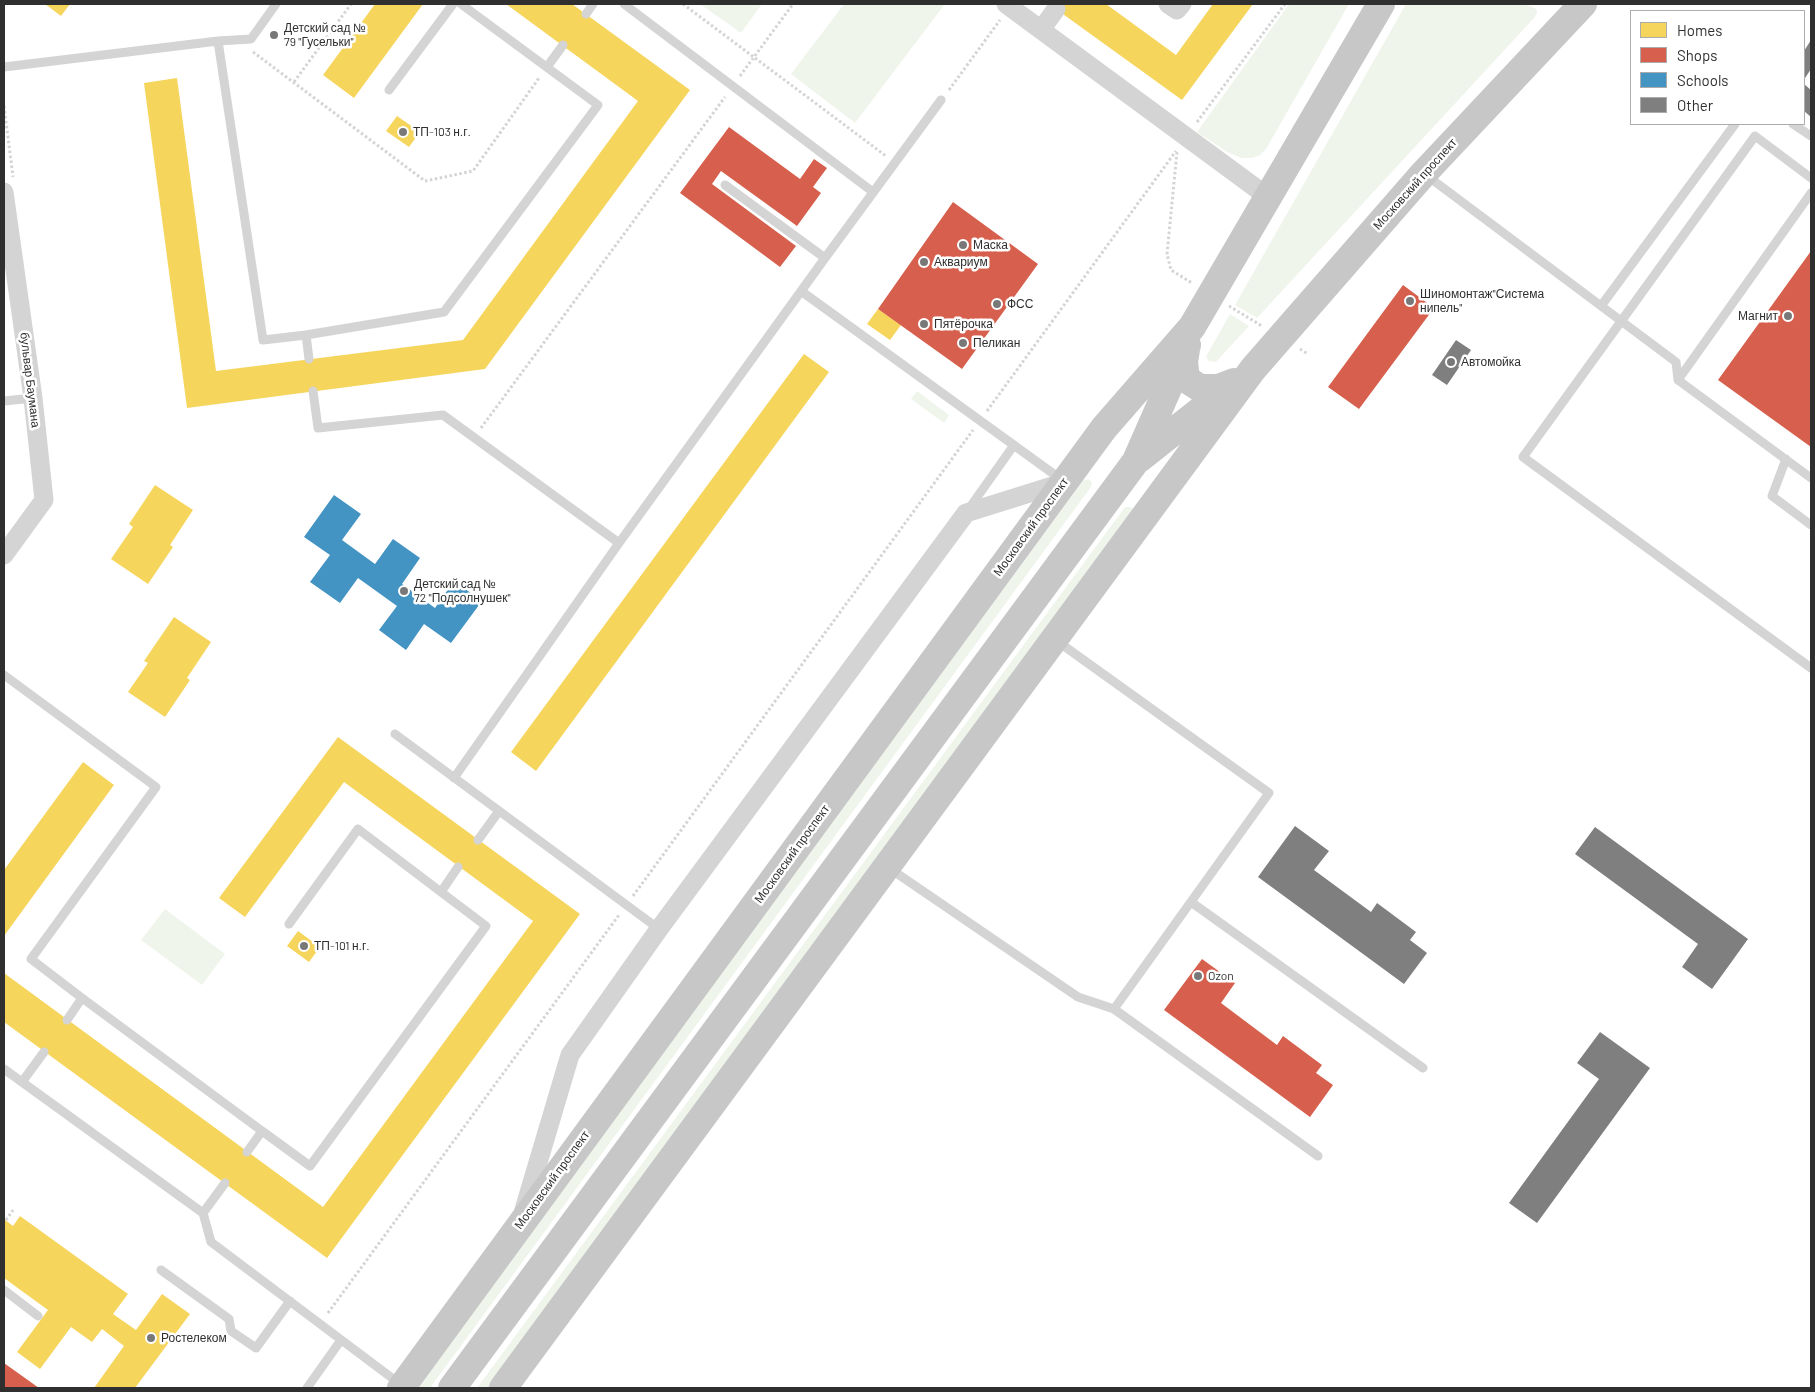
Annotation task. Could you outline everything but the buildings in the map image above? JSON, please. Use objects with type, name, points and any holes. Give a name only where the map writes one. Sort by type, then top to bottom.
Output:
[{"type":"main road","name":"Московский проспект","points":[[452,1388],[1136,461],[1189,337],[1211,294],[1381,4]]},
{"type":"main road","name":"Московский проспект","points":[[503,1388],[1054,639],[1246,374],[1424,173],[1582,4]]},
{"type":"main road","name":"Московский проспект","points":[[402,1387],[1104,428],[1189,337]]},
{"type":"main road","points":[[1189,337],[1184,362],[1186,379],[1200,388],[1218,388],[1246,374]]},
{"type":"main road","name":"Московский проспект","points":[[1136,461],[1246,374]]},
{"type":"street","points":[[1168,4],[1177,10],[1182,4]]},
{"type":"street","points":[[1008,5],[1268,197]]},
{"type":"street","points":[[1041,30],[1056,9]]},
{"type":"street","name":"бульвар Баумана","points":[[4,192],[33,398],[44,500],[4,555]]},
{"type":"street","points":[[519,1226],[570,1055],[658,929],[966,513],[1065,482]]},
{"type":"lane","points":[[4,67],[218,41],[251,39],[276,4]]},
{"type":"lane","points":[[390,90],[453,4]]},
{"type":"lane","points":[[218,41],[263,340],[306,335],[444,312],[598,105],[461,4]]},
{"type":"lane","points":[[586,14],[593,4]]},
{"type":"lane","points":[[624,4],[873,192]]},
{"type":"lane","points":[[547,67],[563,45]]},
{"type":"lane","points":[[454,778],[619,543],[824,258],[941,100]]},
{"type":"lane","points":[[1601,306],[1734,125]]},
{"type":"lane","points":[[1794,125],[1811,136]]},
{"type":"lane","points":[[1811,178],[1755,136],[1523,457],[1811,668]]},
{"type":"lane","points":[[1424,173],[1676,362],[1678,380],[1811,478]]},
{"type":"lane","points":[[725,185],[824,258]]},
{"type":"lane","points":[[1678,380],[1811,193]]},
{"type":"lane","points":[[801,291],[1065,482]]},
{"type":"lane","points":[[306,335],[309,359]]},
{"type":"lane","points":[[313,391],[318,428],[443,415],[619,543]]},
{"type":"lane","points":[[4,401],[33,398]]},
{"type":"lane","points":[[966,513],[1014,445]]},
{"type":"lane","points":[[1786,459],[1772,496],[1811,525]]},
{"type":"lane","points":[[1054,639],[1269,793],[1114,1009]]},
{"type":"lane","points":[[4,675],[156,787],[31,959],[310,1166],[486,926],[358,829],[289,924]]},
{"type":"lane","points":[[395,734],[658,929]]},
{"type":"lane","points":[[478,840],[499,811]]},
{"type":"lane","points":[[887,866],[1078,997],[1114,1009],[1318,1156]]},
{"type":"lane","points":[[441,892],[458,867]]},
{"type":"lane","points":[[1191,902],[1423,1068]]},
{"type":"lane","points":[[66,1020],[82,998]]},
{"type":"lane","points":[[22,1082],[44,1052]]},
{"type":"lane","points":[[4,1069],[203,1213],[211,1242],[402,1387]]},
{"type":"lane","points":[[248,1152],[262,1131]]},
{"type":"lane","points":[[203,1213],[225,1183]]},
{"type":"lane","points":[[161,1270],[230,1319],[230,1331],[256,1348],[290,1301]]},
{"type":"lane","points":[[4,1290],[38,1316]]},
{"type":"lane","points":[[307,1388],[341,1340]]},
{"type":"path","points":[[294,82],[351,4]]},
{"type":"path","points":[[683,4],[894,163]]},
{"type":"path","points":[[474,437],[793,4]]},
{"type":"path","points":[[941,100],[1008,5]]},
{"type":"path","points":[[248,48],[425,181],[473,171],[547,67]]},
{"type":"path","points":[[320,1324],[1178,149]]},
{"type":"path","points":[[1171,270],[1308,354]]},
{"type":"path","points":[[6,1220],[13,1210]]},
{"type":"shaded area","points":[[700,4],[762,4],[741,33]]},
{"type":"shaded area","points":[[844,4],[945,4],[855,123],[791,74]]},
{"type":"shaded area","points":[[1289,4],[1349,4],[1266,149],[1260,155],[1252,158],[1241,158],[1227,152],[1197,132]]},
{"type":"shaded area","points":[[1406,4],[1522,4],[1533,7],[1537,10],[1537,13],[1257,318],[1235,305]]},
{"type":"shaded area","points":[[1230,314],[1249,326],[1216,362],[1209,361],[1206,357]]},
{"type":"shaded area","points":[[917,391],[949,415],[944,423],[911,399]]},
{"type":"shaded area","points":[[1088,479],[1092,482],[1091,487],[430,1388],[416,1388],[1083,481]]},
{"type":"shaded area","points":[[1125,507],[1133,508],[1132,513],[489,1388],[477,1388]]},
{"type":"shaded area","points":[[165,909],[225,954],[202,985],[141,940]]},
{"type":"place","name":"Детский сад № 79 \"Гусельки\"","points":[[274,35]]},
{"type":"place","name":"ТП-103 н.г.","points":[[403,132]]},
{"type":"place","name":"Маска","points":[[963,245]]},
{"type":"place","name":"Аквариум","points":[[924,262]]},
{"type":"place","name":"Шиномонтаж\"Система нипель\"","points":[[1410,301]]},
{"type":"place","name":"ФСС","points":[[997,304]]},
{"type":"place","name":"Магнит","points":[[1788,316]]},
{"type":"place","name":"Пятёрочка","points":[[924,324]]},
{"type":"place","name":"Пеликан","points":[[963,343]]},
{"type":"place","name":"Автомойка","points":[[1451,362]]},
{"type":"place","name":"Детский сад № 72 \"Подсолнушек\"","points":[[404,591]]},
{"type":"place","name":"ТП-101 н.г.","points":[[304,946]]},
{"type":"place","name":"Ozon","points":[[1198,976]]},
{"type":"place","name":"Ростелеком","points":[[151,1338]]}]
